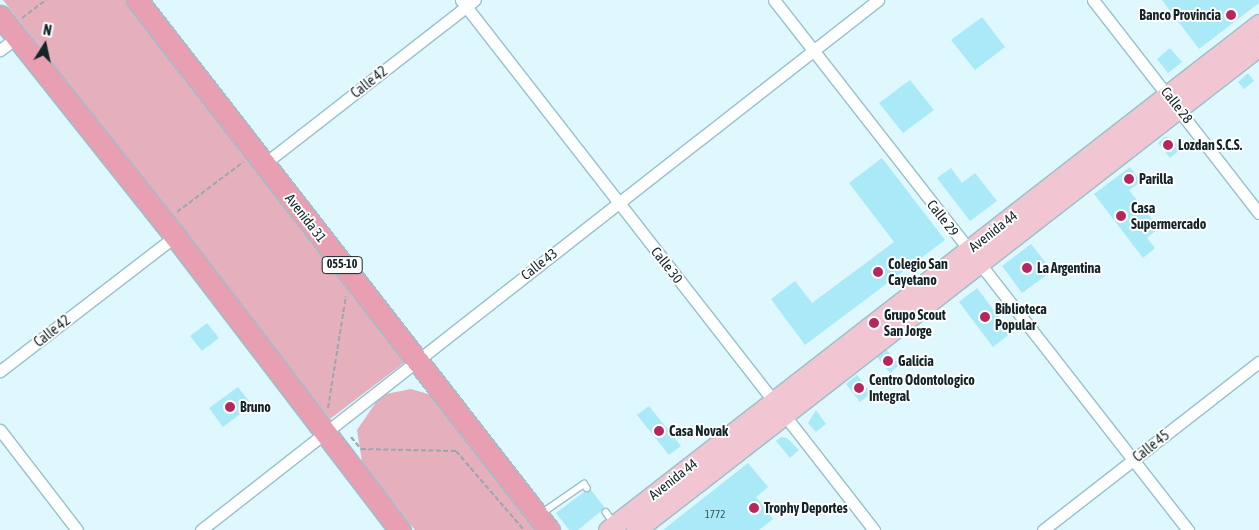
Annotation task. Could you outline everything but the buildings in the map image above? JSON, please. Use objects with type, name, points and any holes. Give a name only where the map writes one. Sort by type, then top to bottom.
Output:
[{"type":"highway","name":"Avenida 31","points":[[137,0],[416,360],[537,525]]},
{"type":"highway","points":[[9,27],[169,229],[333,427],[400,530]]},
{"type":"main road","name":"Avenida 44","points":[[1175,101],[1259,24]]},
{"type":"main road","name":"Avenida 44","points":[[636,530],[779,408],[974,256],[1175,101],[1259,46]]},
{"type":"main road","name":"Avenida 44","points":[[610,522],[779,408]]},
{"type":"street","name":"Calle 29","points":[[774,0],[1188,530]]},
{"type":"street","name":"Calle 43","points":[[201,530],[878,0]]},
{"type":"street","name":"Calle 28","points":[[1093,0],[1175,101],[1259,213]]},
{"type":"street","name":"Calle 42","points":[[259,158],[467,2]]},
{"type":"street","name":"Calle 30","points":[[467,2],[618,202],[874,530]]},
{"type":"street","points":[[0,50],[9,27]]},
{"type":"street","name":"Calle 42","points":[[0,372],[169,229]]},
{"type":"street","name":"Calle 45","points":[[1043,530],[1259,362]]},
{"type":"street","points":[[0,430],[77,530]]},
{"type":"lane","points":[[537,525],[584,484],[587,488]]},
{"type":"path","points":[[9,27],[46,0]]},
{"type":"path","points":[[169,229],[259,158]]},
{"type":"path","points":[[348,288],[328,409],[333,427],[361,449],[456,451],[537,525]]},
{"type":"shaded area","points":[[3,0],[128,0],[409,359],[330,419]]},
{"type":"shaded area","points":[[411,389],[435,396],[540,530],[415,530],[362,462],[357,430],[381,395]]},
{"type":"place","name":"Banco Provincia","points":[[1231,15]]},
{"type":"place","name":"Lozdan S.C.S.","points":[[1168,145]]},
{"type":"place","name":"Parilla","points":[[1129,179]]},
{"type":"place","name":"Casa Supermercado","points":[[1121,216]]},
{"type":"place","name":"La Argentina","points":[[1027,268]]},
{"type":"place","name":"Colegio San Cayetano","points":[[878,272]]},
{"type":"place","name":"Biblioteca Popular","points":[[985,317]]},
{"type":"place","name":"Grupo Scout San Jorge","points":[[874,323]]},
{"type":"place","name":"Galicia","points":[[888,361]]},
{"type":"place","name":"Centro Odontologico Integral","points":[[859,388]]},
{"type":"place","name":"Bruno","points":[[230,407]]},
{"type":"place","name":"Casa Novak","points":[[659,431]]},
{"type":"place","name":"Trophy Deportes","points":[[754,508]]}]
